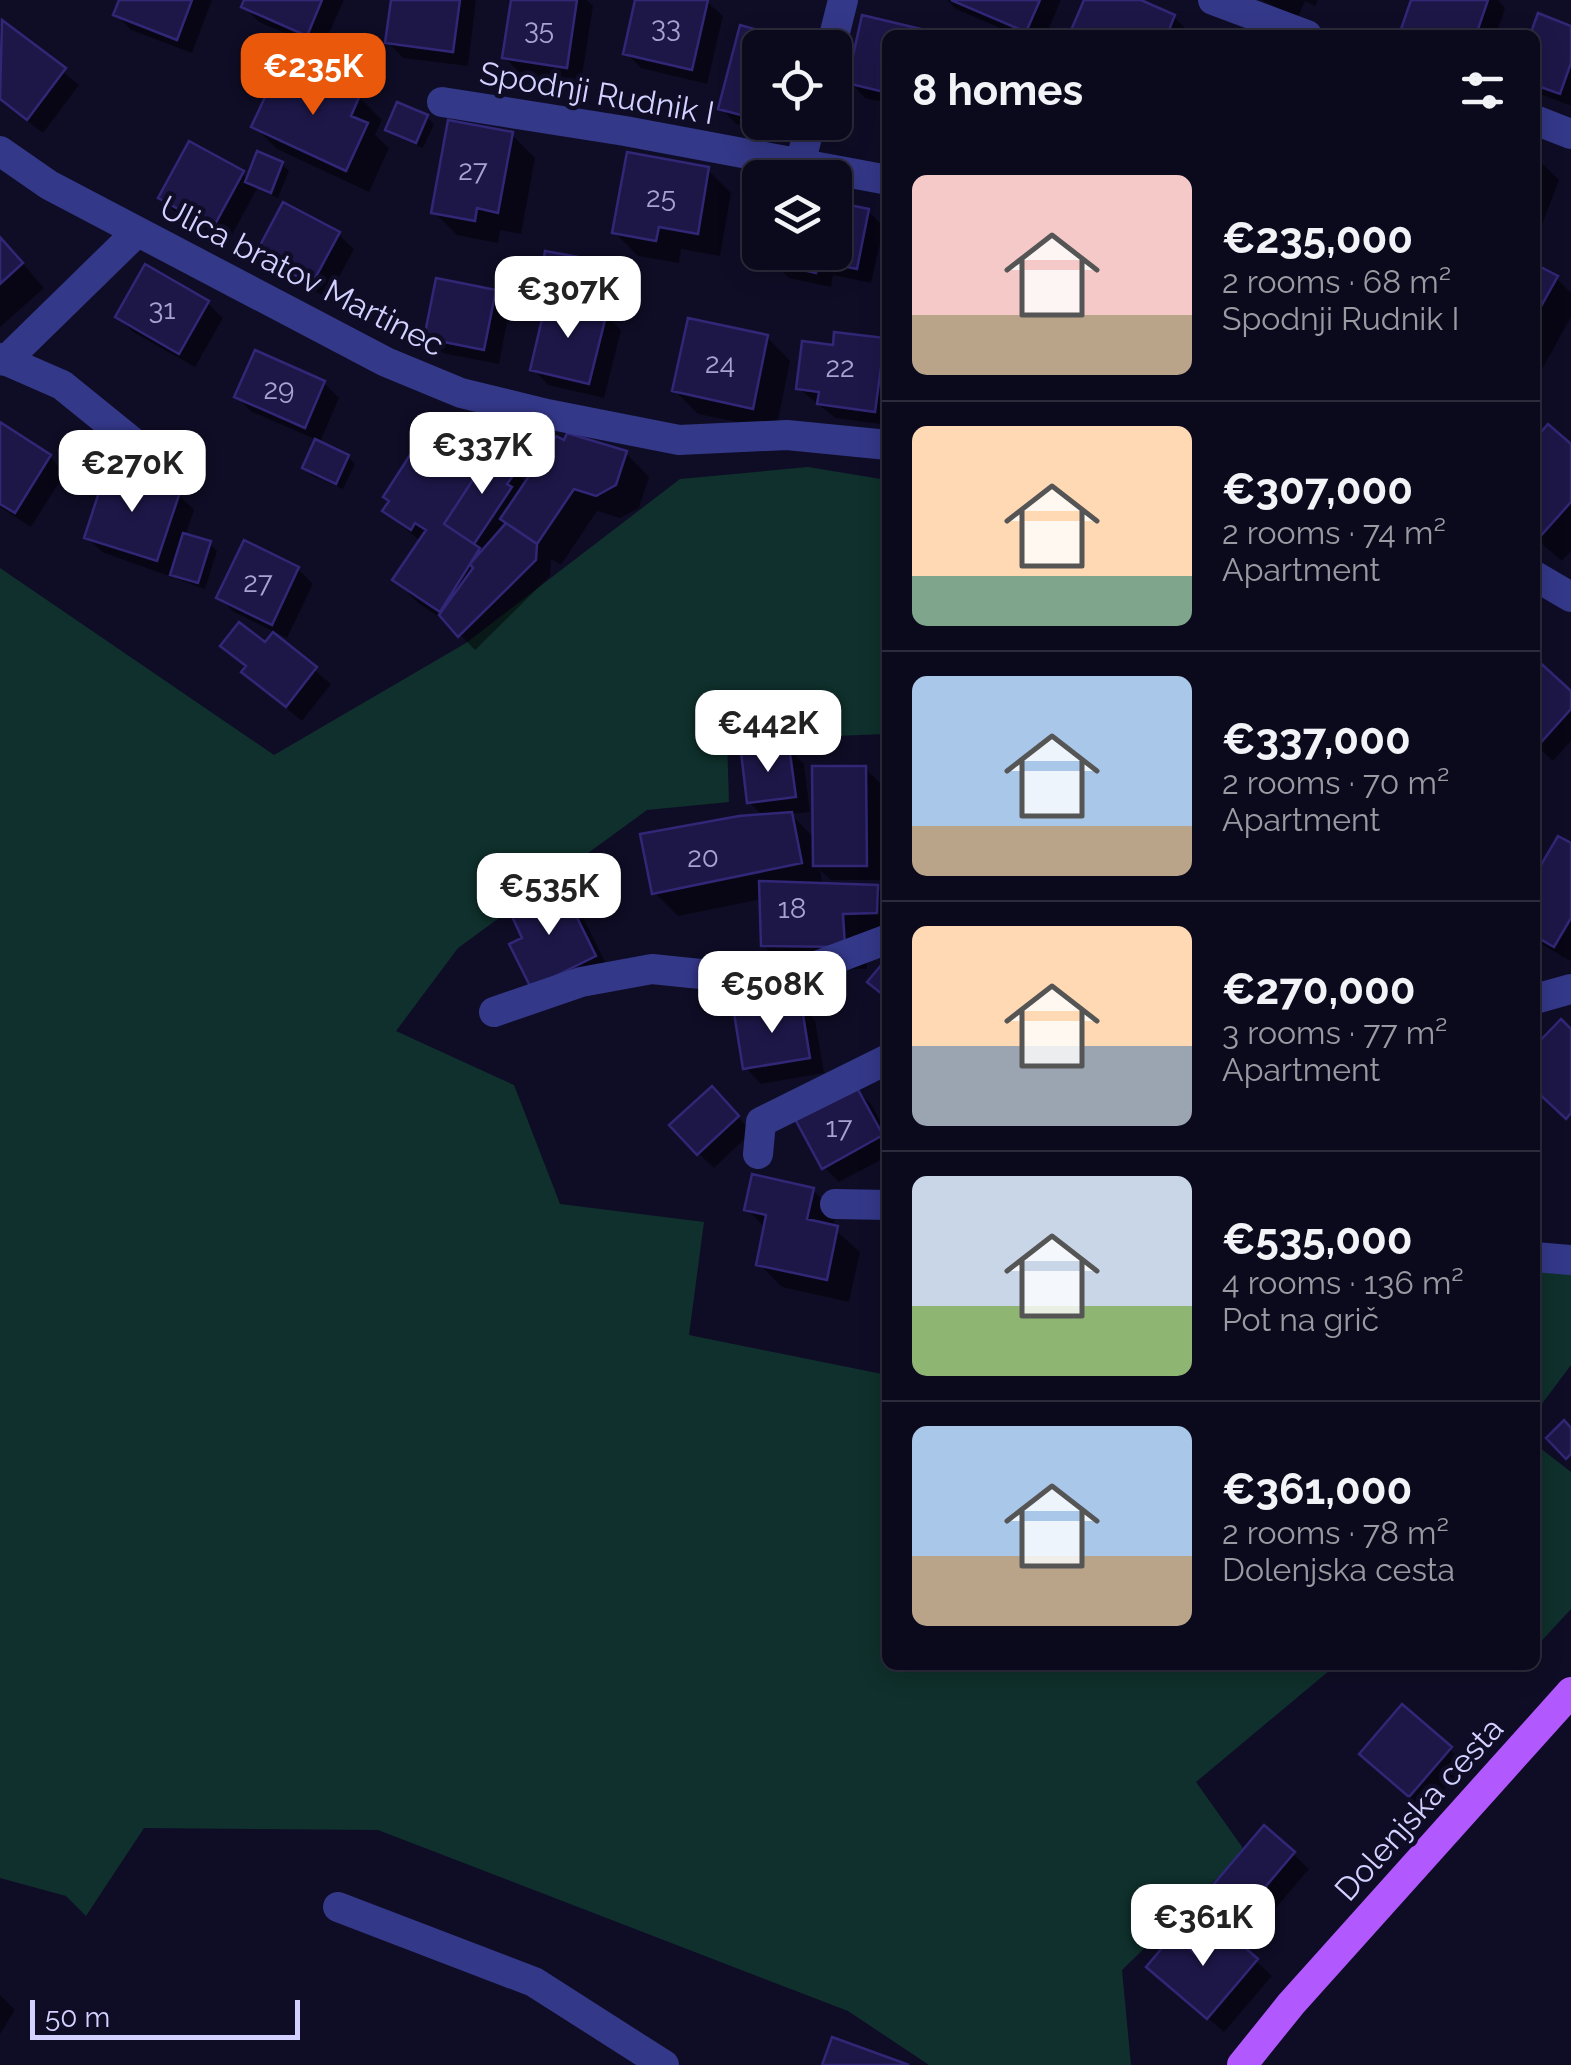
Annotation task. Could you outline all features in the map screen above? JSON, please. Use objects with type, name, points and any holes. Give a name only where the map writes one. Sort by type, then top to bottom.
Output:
[{"type":"main road","name":"Dolenjska cesta","points":[[1242,2065],[1291,2004],[1571,1692]]},
{"type":"street","points":[[836,30],[844,0]]},
{"type":"street","points":[[1213,0],[1294,30]]},
{"type":"street","name":"Spodnji Rudnik I","points":[[442,102],[777,160]]},
{"type":"street","points":[[1540,122],[1571,134]]},
{"type":"street","name":"Ulica bratov Martinec","points":[[0,151],[49,184],[137,232],[386,362],[461,393],[679,440],[787,435],[882,444]]},
{"type":"street","name":"Spodnji Rudnik I","points":[[852,173],[882,179]]},
{"type":"street","points":[[137,232],[3,360],[62,385],[157,462]]},
{"type":"street","points":[[1540,580],[1571,598]]},
{"type":"street","points":[[494,1012],[581,982],[652,969],[720,976],[816,966],[882,942]]},
{"type":"street","points":[[1540,998],[1571,990]]},
{"type":"street","points":[[758,1154],[761,1122],[882,1062]]},
{"type":"street","points":[[834,1204],[882,1205]]},
{"type":"street","points":[[1540,1258],[1571,1260]]},
{"type":"street","points":[[338,1907],[534,1982],[664,2065]]},
{"type":"green space","points":[[808,467],[882,479],[882,734],[727,740],[729,802],[647,810],[458,948],[396,1031],[514,1085],[560,1204],[704,1222],[689,1335],[882,1374],[882,1670],[1330,1670],[1196,1782],[1245,1851],[1122,1970],[1131,2065],[929,2065],[848,2011],[378,1830],[144,1828],[86,1916],[66,1896],[0,1878],[0,568],[274,755],[466,643],[680,479]]},
{"type":"green space","points":[[1540,1269],[1571,1272],[1571,1365],[1540,1406]]},
{"type":"green space","points":[[1540,1448],[1571,1472],[1571,1609],[1540,1643]]},
{"type":"building","points":[[119,0],[192,0],[177,40],[113,15]]},
{"type":"building","points":[[244,0],[322,0],[307,36],[241,7]]},
{"type":"building","points":[[391,0],[460,0],[453,52],[385,43]]},
{"type":"building","points":[[511,0],[577,0],[567,68],[502,58]]},
{"type":"building","points":[[635,0],[708,0],[692,70],[623,54]]},
{"type":"building","points":[[951,0],[1040,0],[1027,30]]},
{"type":"building","points":[[1084,0],[1141,0],[1175,15],[1169,30],[1071,30]]},
{"type":"building","points":[[1411,0],[1488,0],[1478,30],[1401,30]]},
{"type":"building","points":[[1538,13],[1571,26],[1571,63],[1560,94],[1540,87],[1540,30],[1532,30]]},
{"type":"building","points":[[862,15],[925,30],[882,30],[882,92],[852,84],[852,60]]},
{"type":"building","points":[[2,20],[66,68],[27,120],[0,99]]},
{"type":"building","points":[[740,25],[758,30],[742,30],[742,115],[718,109]]},
{"type":"building","points":[[301,67],[360,95],[351,116],[368,123],[346,171],[251,127],[273,80],[291,88]]},
{"type":"building","points":[[397,102],[428,115],[416,143],[385,130]]},
{"type":"building","points":[[448,120],[513,132],[498,213],[477,208],[475,221],[431,213]]},
{"type":"building","points":[[189,141],[244,171],[213,228],[158,198]]},
{"type":"building","points":[[257,151],[283,162],[271,193],[245,182]]},
{"type":"building","points":[[627,152],[709,167],[698,234],[659,227],[656,241],[612,233]]},
{"type":"building","points":[[283,202],[340,232],[312,284],[255,255]]},
{"type":"building","points":[[852,206],[869,209],[857,269],[852,268]]},
{"type":"building","points":[[0,237],[23,263],[0,284]]},
{"type":"building","points":[[545,251],[606,262],[599,303],[538,292]]},
{"type":"building","points":[[145,264],[209,301],[179,354],[115,317]]},
{"type":"building","points":[[1540,267],[1558,276],[1540,308]]},
{"type":"building","points":[[436,278],[496,290],[484,350],[424,338]]},
{"type":"building","points":[[547,298],[607,312],[589,384],[530,370]]},
{"type":"building","points":[[688,318],[768,335],[753,409],[672,391]]},
{"type":"building","points":[[834,332],[882,338],[875,412],[817,404],[819,392],[796,389],[802,341],[833,345]]},
{"type":"building","points":[[255,350],[325,381],[305,428],[234,397]]},
{"type":"building","points":[[0,422],[51,455],[15,513],[0,504]]},
{"type":"building","points":[[1548,424],[1571,444],[1571,502],[1540,537],[1540,433]]},
{"type":"building","points":[[567,433],[627,451],[616,485],[596,496],[574,489],[537,544],[500,519],[556,436],[564,440]]},
{"type":"building","points":[[421,438],[476,475],[444,524],[480,548],[440,612],[392,580],[426,530],[415,523],[411,530],[382,511],[389,501],[383,497]]},
{"type":"building","points":[[315,439],[349,455],[336,484],[302,468]]},
{"type":"building","points":[[489,451],[517,470],[507,484],[512,487],[474,544],[444,524],[476,475],[469,471]]},
{"type":"building","points":[[107,468],[180,492],[157,561],[84,538]]},
{"type":"building","points":[[506,523],[537,544],[536,560],[458,637],[439,615],[473,568],[470,564]]},
{"type":"building","points":[[183,533],[211,541],[198,583],[170,575]]},
{"type":"building","points":[[244,540],[299,567],[272,625],[216,598]]},
{"type":"building","points":[[239,622],[265,642],[273,632],[317,667],[286,707],[241,672],[246,666],[220,646]]},
{"type":"building","points":[[1540,663],[1571,691],[1571,709],[1540,744]]},
{"type":"building","points":[[789,746],[796,797],[747,803],[741,752]]},
{"type":"building","points":[[812,766],[866,766],[867,866],[813,866]]},
{"type":"building","points":[[792,812],[802,863],[652,894],[640,834],[739,816]]},
{"type":"building","points":[[1558,836],[1571,843],[1571,918],[1554,947],[1540,939],[1540,867]]},
{"type":"building","points":[[759,881],[878,885],[877,913],[843,914],[845,947],[761,946]]},
{"type":"building","points":[[562,887],[596,956],[531,988],[509,944],[522,938],[510,912]]},
{"type":"building","points":[[882,964],[882,994],[867,982]]},
{"type":"building","points":[[801,1002],[810,1058],[743,1069],[734,1013]]},
{"type":"building","points":[[1561,1019],[1571,1029],[1571,1113],[1566,1119],[1540,1095],[1540,1041]]},
{"type":"building","points":[[712,1086],[739,1116],[697,1155],[669,1125]]},
{"type":"building","points":[[856,1086],[882,1136],[822,1169],[795,1119]]},
{"type":"building","points":[[752,1174],[814,1188],[807,1219],[838,1226],[827,1280],[756,1265],[766,1215],[744,1210]]},
{"type":"building","points":[[1564,1420],[1571,1428],[1571,1454],[1566,1459],[1546,1438]]},
{"type":"building","points":[[1402,1704],[1452,1747],[1409,1797],[1359,1754]]},
{"type":"building","points":[[1264,1825],[1295,1852],[1227,1932],[1218,1924],[1211,1932],[1189,1913]]},
{"type":"building","points":[[1218,1924],[1258,1959],[1207,2019],[1146,1967],[1173,1935],[1194,1953]]},
{"type":"building","points":[[832,2037],[909,2065],[822,2065]]}]
